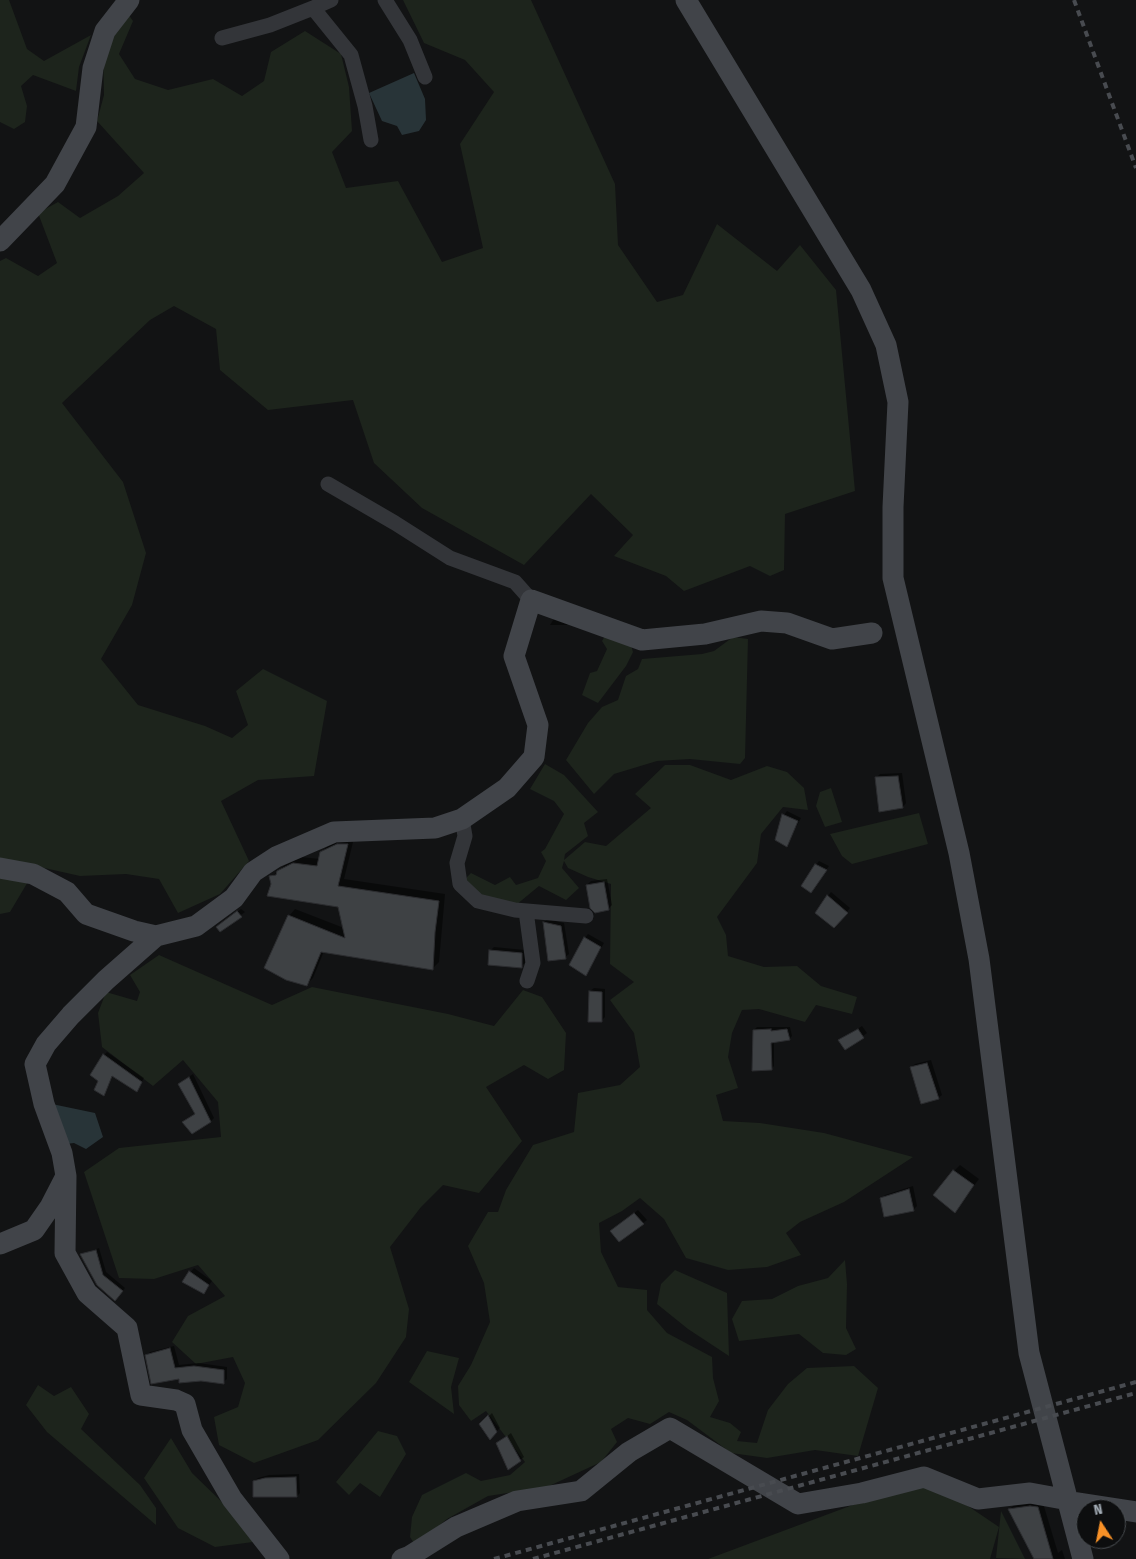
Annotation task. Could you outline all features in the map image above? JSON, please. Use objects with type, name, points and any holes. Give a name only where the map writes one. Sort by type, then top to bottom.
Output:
[{"type":"street","points":[[0,241],[55,184],[86,127],[93,68],[105,31],[129,0]]},
{"type":"street","points":[[222,38],[270,25],[331,0]]},
{"type":"street","points":[[385,0],[410,40],[425,77]]},
{"type":"street","points":[[686,0],[861,290],[886,345],[898,402],[893,507],[893,578],[959,853],[979,960],[1028,1353],[1064,1500],[1083,1559]]},
{"type":"street","points":[[313,8],[351,55],[365,106],[371,140]]},
{"type":"street","points":[[328,484],[450,558],[515,582],[532,600],[642,640],[705,634],[762,621],[788,623],[832,638],[872,633]]},
{"type":"street","points":[[0,868],[33,874],[67,892],[86,914],[134,931],[156,936],[196,926],[234,898],[253,872],[276,857],[334,832],[435,828],[462,819],[506,788],[534,757],[538,725],[514,656],[532,600]]},
{"type":"street","points":[[462,819],[465,836],[457,864],[460,884],[478,901],[526,911],[586,916]]},
{"type":"street","points":[[526,911],[532,963],[527,981]]},
{"type":"street","points":[[156,936],[71,1015],[46,1044],[35,1064],[44,1104],[62,1153],[66,1176],[65,1253],[87,1293],[127,1328],[141,1395],[176,1400],[185,1404],[192,1430],[223,1484],[279,1559]]},
{"type":"street","points":[[0,1244],[34,1230],[50,1207],[66,1176]]},
{"type":"street","points":[[402,1559],[456,1527],[517,1501],[581,1491],[629,1452],[670,1428],[798,1504],[862,1493],[924,1477],[978,1499],[1030,1493],[1136,1512]]},
{"type":"shaded area","points":[[0,0],[9,0],[27,49],[44,61],[91,35],[79,67],[76,91],[33,75],[21,86],[27,106],[25,122],[14,129],[0,122]]},
{"type":"shaded area","points":[[403,0],[531,0],[615,184],[618,245],[657,302],[683,295],[717,224],[777,271],[800,245],[836,290],[855,491],[785,514],[784,570],[770,576],[750,566],[684,591],[666,576],[614,556],[633,535],[591,494],[524,565],[422,508],[374,463],[353,400],[268,410],[220,370],[216,329],[174,306],[150,320],[62,403],[123,482],[146,553],[132,605],[101,659],[138,705],[205,726],[232,738],[248,725],[236,691],[263,669],[327,701],[314,776],[258,780],[221,801],[249,861],[220,894],[178,913],[159,879],[126,874],[80,876],[0,858],[0,261],[6,258],[38,276],[57,263],[38,213],[58,202],[80,218],[118,196],[144,173],[97,121],[104,95],[103,52],[128,14],[133,21],[119,54],[135,79],[168,90],[213,79],[242,96],[264,81],[271,52],[305,31],[341,54],[349,87],[352,131],[332,152],[346,188],[398,181],[442,262],[483,248],[460,144],[494,92],[465,60],[424,43]]},
{"type":"shaded area","points":[[414,73],[425,99],[426,120],[419,131],[402,135],[397,126],[382,121],[369,93]]},
{"type":"shaded area","points":[[608,631],[630,642],[633,652],[626,666],[598,703],[582,695],[590,673],[597,671],[607,649],[602,641]]},
{"type":"shaded area","points":[[733,637],[748,639],[745,758],[740,764],[690,759],[657,761],[614,774],[594,794],[566,760],[588,723],[602,707],[618,700],[626,676],[638,669],[642,659],[702,654],[714,651]]},
{"type":"shaded area","points":[[545,764],[564,775],[598,812],[584,823],[588,836],[565,854],[564,860],[585,842],[606,846],[651,808],[635,794],[665,765],[690,765],[731,780],[767,766],[787,772],[804,788],[808,810],[783,807],[761,834],[757,863],[717,917],[726,935],[728,956],[764,967],[797,966],[821,986],[857,997],[852,1014],[816,1005],[805,1022],[759,1009],[742,1010],[732,1033],[728,1057],[738,1088],[716,1095],[723,1121],[760,1123],[824,1133],[913,1157],[844,1202],[800,1222],[786,1233],[801,1255],[767,1267],[728,1270],[686,1258],[664,1219],[640,1198],[622,1211],[599,1223],[601,1252],[618,1287],[647,1290],[647,1310],[667,1333],[712,1357],[713,1378],[719,1401],[710,1417],[730,1423],[741,1432],[737,1441],[757,1443],[768,1410],[788,1384],[807,1368],[854,1366],[878,1388],[858,1456],[815,1450],[767,1458],[731,1453],[687,1420],[669,1412],[650,1424],[628,1418],[611,1429],[617,1442],[601,1462],[547,1487],[488,1496],[447,1519],[415,1545],[410,1537],[412,1517],[422,1495],[466,1473],[481,1481],[510,1475],[525,1462],[486,1411],[471,1421],[459,1405],[458,1386],[471,1365],[490,1322],[484,1283],[468,1246],[488,1212],[498,1212],[506,1190],[533,1145],[574,1132],[578,1093],[620,1085],[640,1067],[634,1033],[610,1000],[634,982],[610,964],[611,884],[568,868],[564,861],[562,868],[579,888],[566,900],[539,886],[516,905],[478,901],[460,884],[471,873],[495,885],[510,877],[516,885],[538,878],[546,861],[541,852],[545,849],[564,814],[554,801],[530,789]]},
{"type":"shaded area","points":[[831,788],[842,822],[825,827],[816,806],[820,792]]},
{"type":"shaded area","points":[[919,813],[928,844],[852,864],[842,856],[830,834]]},
{"type":"shaded area","points":[[0,876],[29,880],[10,912],[0,914]]},
{"type":"shaded area","points":[[159,955],[272,1005],[312,987],[448,1014],[494,1026],[523,990],[542,997],[566,1033],[564,1070],[548,1079],[524,1065],[486,1087],[522,1141],[479,1193],[443,1185],[421,1207],[390,1247],[409,1309],[406,1337],[376,1383],[318,1440],[254,1463],[219,1445],[214,1417],[238,1407],[245,1383],[233,1357],[196,1364],[172,1342],[188,1316],[225,1296],[198,1265],[154,1279],[119,1278],[84,1172],[119,1148],[221,1137],[218,1102],[183,1060],[153,1086],[102,1047],[98,1013],[106,992],[137,1001],[140,992],[130,975]]},
{"type":"shaded area","points":[[52,1104],[95,1113],[103,1137],[86,1149],[74,1143],[66,1144]]},
{"type":"shaded area","points":[[845,1260],[847,1284],[846,1328],[856,1349],[846,1355],[823,1353],[799,1334],[739,1341],[732,1319],[742,1301],[772,1299],[798,1286],[828,1278]]},
{"type":"shaded area","points":[[675,1270],[727,1293],[729,1356],[688,1329],[657,1304],[661,1284]]},
{"type":"shaded area","points":[[427,1351],[459,1358],[451,1387],[454,1414],[409,1382]]},
{"type":"shaded area","points":[[38,1385],[54,1396],[71,1387],[89,1414],[81,1429],[140,1485],[156,1508],[156,1525],[47,1432],[26,1405]]},
{"type":"shaded area","points":[[378,1431],[397,1436],[406,1454],[380,1497],[360,1483],[349,1495],[336,1482]]},
{"type":"shaded area","points":[[171,1438],[192,1473],[225,1505],[253,1542],[215,1547],[178,1528],[144,1478]]},
{"type":"shaded area","points":[[934,1483],[999,1527],[990,1559],[708,1559],[866,1500]]},
{"type":"shaded area","points":[[1001,1511],[1025,1559],[996,1558]]},
{"type":"building","points":[[898,776],[903,808],[879,812],[875,777]]},
{"type":"building","points":[[782,814],[798,821],[787,847],[775,840]]},
{"type":"building","points":[[337,844],[348,844],[338,886],[439,901],[433,970],[321,952],[307,986],[286,980],[264,968],[288,915],[345,938],[338,907],[267,896],[271,884],[269,876],[276,875],[277,871],[293,863],[317,866],[320,852]]},
{"type":"building","points":[[815,864],[827,870],[811,893],[801,886]]},
{"type":"building","points":[[604,882],[609,910],[595,913],[590,908],[586,885]]},
{"type":"building","points":[[827,895],[848,913],[834,928],[815,913]]},
{"type":"building","points":[[237,911],[242,917],[220,932],[216,927]]},
{"type":"building","points":[[543,922],[561,926],[566,959],[548,961]]},
{"type":"building","points":[[584,937],[601,947],[586,976],[569,965]]},
{"type":"building","points":[[489,950],[522,953],[522,968],[488,965]]},
{"type":"building","points":[[589,991],[602,992],[602,1022],[588,1022]]},
{"type":"building","points":[[771,1029],[771,1031],[787,1029],[790,1040],[771,1043],[772,1070],[752,1071],[753,1030]]},
{"type":"building","points":[[858,1029],[864,1038],[845,1050],[838,1040]]},
{"type":"building","points":[[103,1054],[142,1082],[137,1092],[112,1076],[104,1096],[94,1090],[98,1081],[90,1075]]},
{"type":"building","points":[[927,1063],[939,1099],[921,1104],[910,1067]]},
{"type":"building","points":[[189,1077],[211,1122],[192,1134],[182,1122],[195,1114],[178,1084]]},
{"type":"building","points":[[953,1170],[974,1185],[955,1213],[933,1195]]},
{"type":"building","points":[[909,1189],[914,1211],[884,1217],[880,1198]]},
{"type":"building","points":[[634,1213],[644,1224],[619,1242],[610,1231]]},
{"type":"building","points":[[96,1250],[103,1275],[123,1291],[115,1301],[97,1285],[80,1254]]},
{"type":"building","points":[[189,1271],[209,1285],[204,1294],[182,1282]]},
{"type":"building","points":[[170,1348],[175,1368],[194,1366],[224,1370],[224,1384],[201,1381],[179,1383],[179,1379],[151,1384],[145,1355]]},
{"type":"building","points":[[488,1415],[497,1432],[490,1440],[479,1424]]},
{"type":"building","points":[[507,1436],[521,1461],[508,1470],[496,1443]]},
{"type":"building","points":[[296,1477],[297,1497],[253,1497],[253,1481],[265,1478]]},
{"type":"building","points":[[1030,1506],[1038,1507],[1053,1559],[1034,1559],[1008,1509]]},
{"type":"railway","points":[[1074,0],[1136,168]]},
{"type":"railway","points":[[494,1559],[1136,1382]]},
{"type":"railway","points":[[533,1559],[1136,1393]]}]
